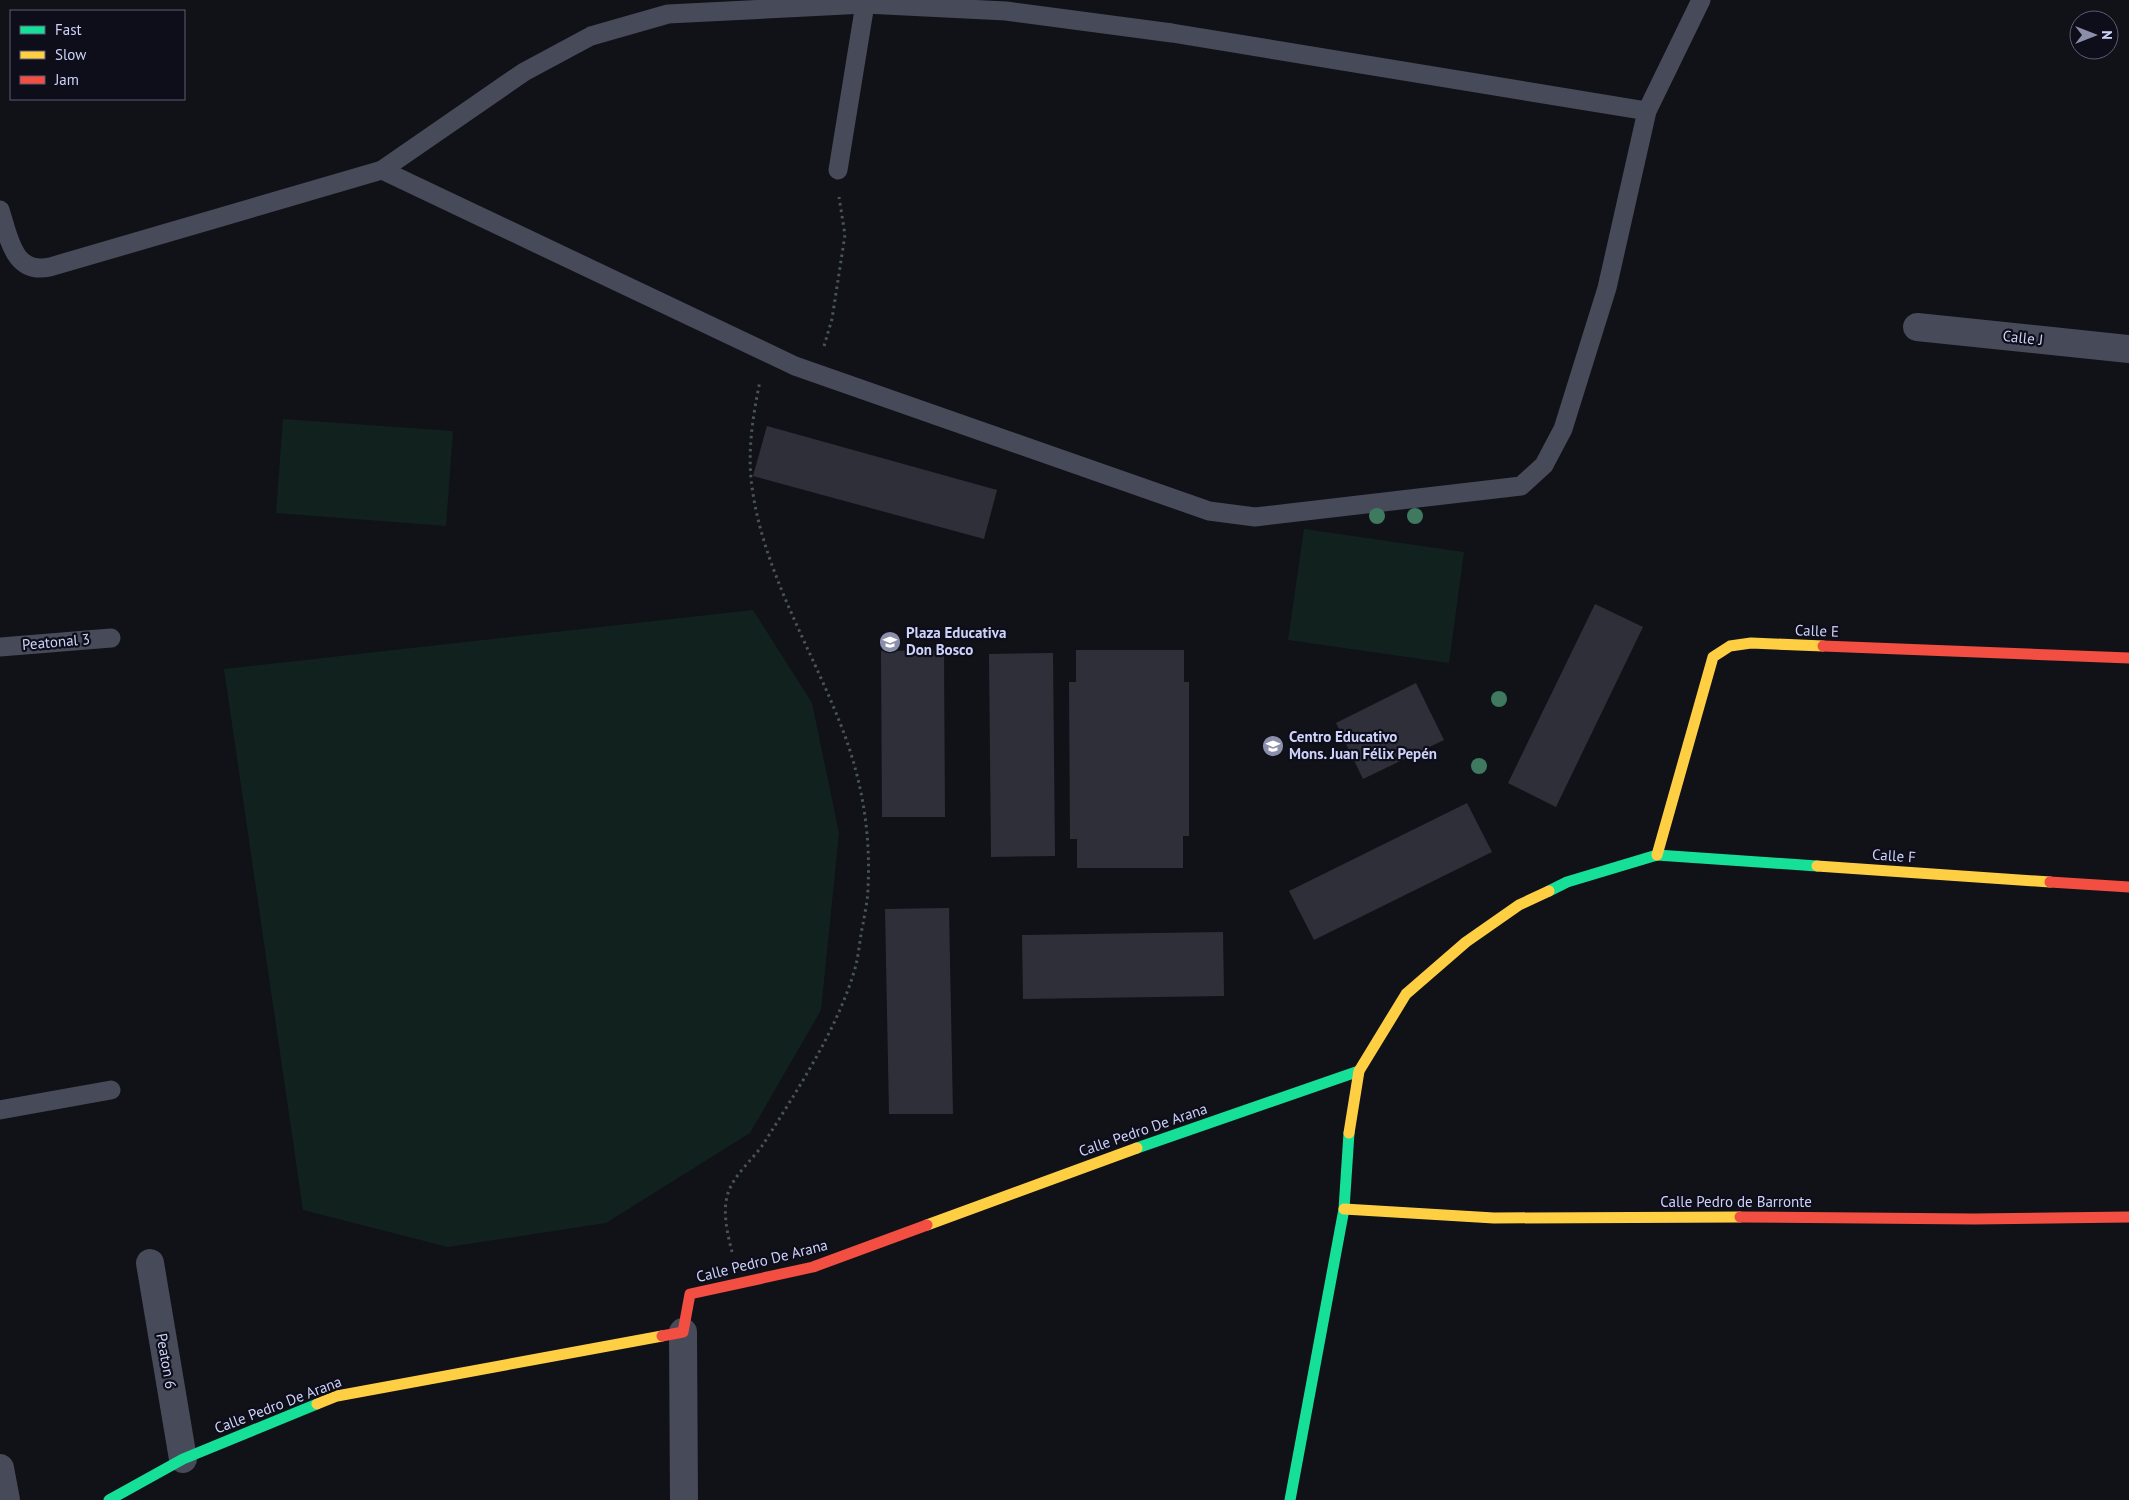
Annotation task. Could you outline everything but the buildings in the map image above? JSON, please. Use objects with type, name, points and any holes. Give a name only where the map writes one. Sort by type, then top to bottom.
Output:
[{"type":"street","name":"Calle J","points":[[1917,327],[2129,349]]},
{"type":"street","name":"Calle E","points":[[1657,855],[1713,657],[1730,646],[1751,643],[2129,658]]},
{"type":"street","name":"Calle F","points":[[1657,855],[2129,887]]},
{"type":"street","points":[[1290,1500],[1344,1209],[1349,1129],[1359,1071],[1406,994],[1466,942],[1519,905],[1567,882],[1657,855]]},
{"type":"street","name":"Calle Pedro De Arana","points":[[109,1500],[183,1459],[337,1396],[682,1332],[690,1294],[813,1267],[1118,1154],[1359,1071]]},
{"type":"street","name":"Calle Pedro de Barronte","points":[[1344,1209],[1494,1218],[1657,1216],[1974,1219],[2129,1217]]},
{"type":"street","name":"Peaton 6","points":[[150,1263],[183,1459]]},
{"type":"street","points":[[682,1332],[684,1500]]},
{"type":"street","points":[[0,1468],[6,1500]]},
{"type":"lane","points":[[382,170],[794,366],[1209,510],[1255,518],[1521,486],[1544,466],[1563,429],[1607,288],[1647,111],[1701,0]]},
{"type":"lane","points":[[0,210],[15,252],[22,263],[39,270],[382,170],[533,68],[591,36],[669,7],[865,4],[1006,11],[1172,33],[1647,111]]},
{"type":"lane","points":[[838,170],[865,4]]},
{"type":"lane","name":"Peatonal 3","points":[[0,647],[112,638]]},
{"type":"lane","points":[[0,1110],[112,1090]]},
{"type":"path","points":[[816,373],[832,319],[845,235],[839,196],[838,170]]},
{"type":"path","points":[[739,1282],[727,1223],[726,1203],[730,1187],[762,1145],[834,1022],[856,965],[868,889],[868,831],[861,788],[841,724],[770,560],[755,507],[752,484],[752,443],[755,410],[768,354]]},
{"type":"green space","points":[[283,419],[453,431],[446,526],[276,513]]},
{"type":"green space","points":[[1304,529],[1464,552],[1449,663],[1288,640]]},
{"type":"green space","points":[[753,610],[812,703],[839,833],[821,1010],[750,1133],[606,1223],[448,1247],[303,1210],[224,669]]},
{"type":"traffic: fast","points":[[1549,891],[1567,882],[1657,855],[1817,866]]},
{"type":"traffic: fast","points":[[1137,1148],[1359,1071]]},
{"type":"traffic: fast","points":[[1290,1500],[1344,1209],[1349,1133]]},
{"type":"traffic: fast","points":[[109,1500],[183,1459],[317,1404]]},
{"type":"traffic: slow","points":[[1657,855],[1713,657],[1730,646],[1751,643],[1823,646]]},
{"type":"traffic: slow","points":[[1817,866],[2050,882]]},
{"type":"traffic: slow","points":[[1349,1133],[1359,1071],[1406,994],[1466,942],[1519,905],[1549,891]]},
{"type":"traffic: slow","points":[[927,1225],[1137,1148]]},
{"type":"traffic: slow","points":[[1344,1209],[1494,1218],[1740,1217]]},
{"type":"traffic: slow","points":[[317,1404],[337,1396],[662,1336]]},
{"type":"traffic: jam","points":[[1823,646],[2129,658]]},
{"type":"traffic: jam","points":[[2050,882],[2129,887]]},
{"type":"traffic: jam","points":[[1740,1217],[1974,1219],[2129,1217]]},
{"type":"traffic: jam","points":[[662,1336],[683,1332],[690,1294],[813,1267],[927,1225]]},
{"type":"place","name":"Plaza Educativa Don Bosco","points":[[890,642]]},
{"type":"place","name":"Centro Educativo Mons. Juan Félix Pepén","points":[[1273,746]]}]
